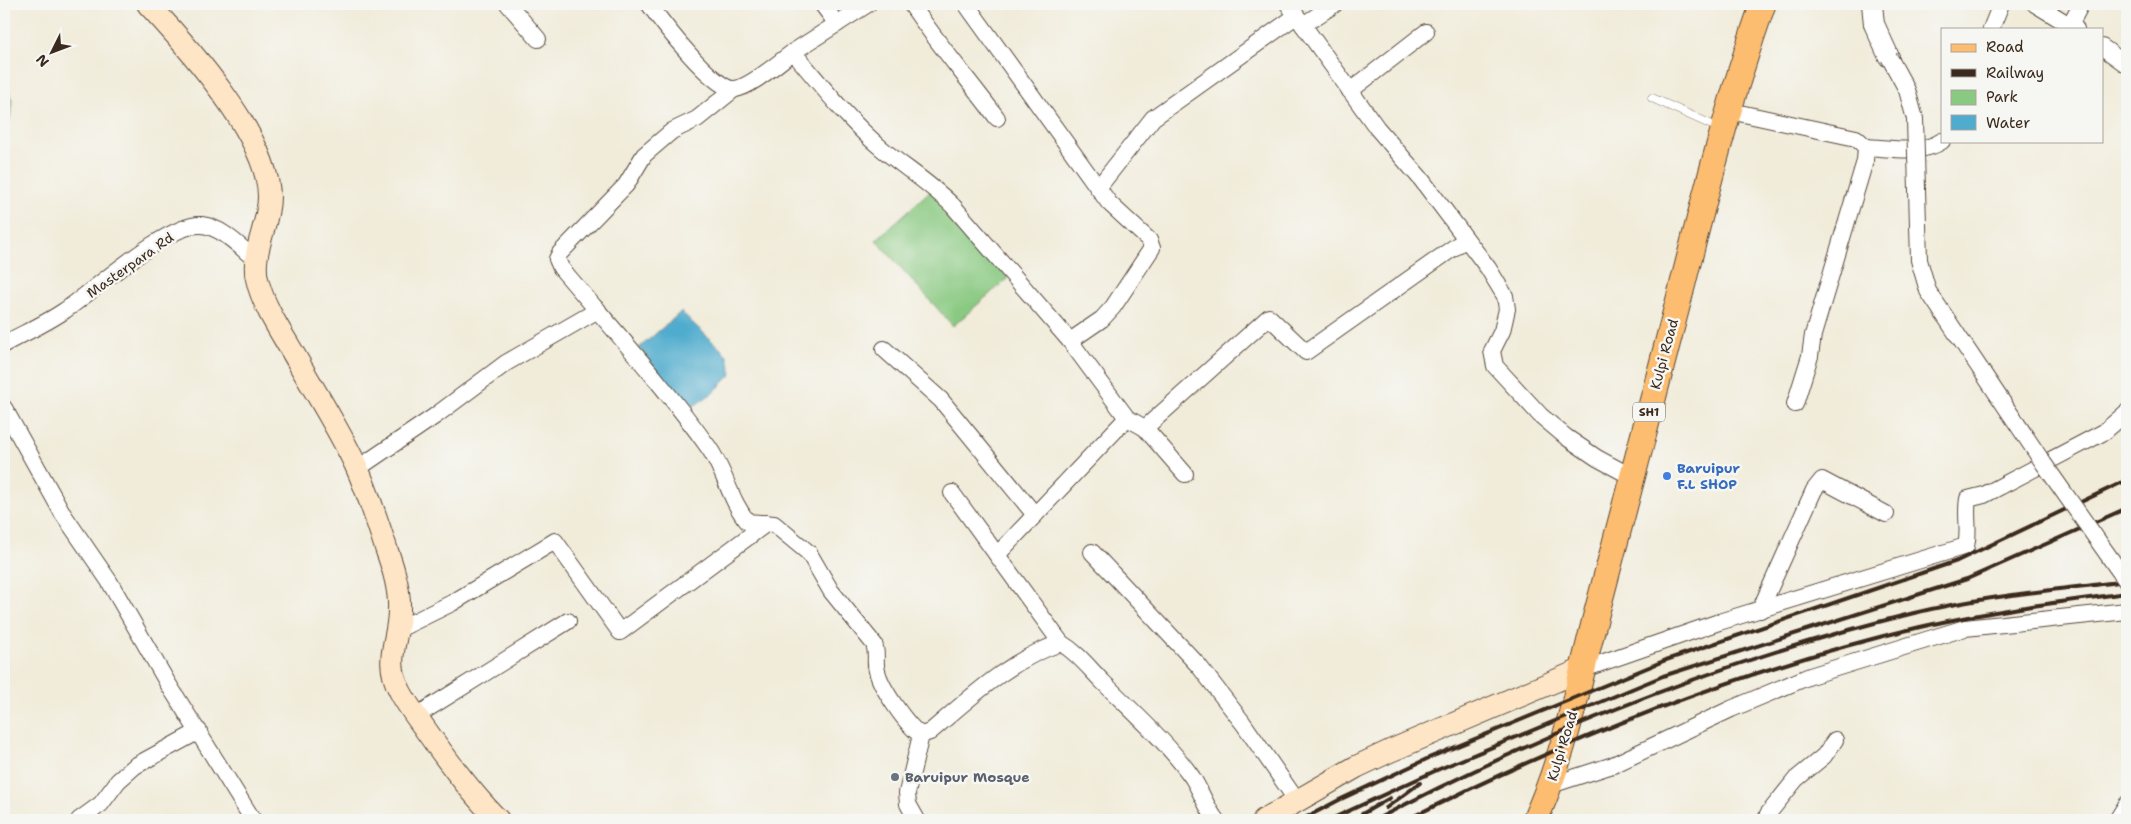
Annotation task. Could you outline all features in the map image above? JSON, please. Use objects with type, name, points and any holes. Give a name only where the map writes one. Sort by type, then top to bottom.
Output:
[{"type":"main road","points":[[148,4],[190,49],[260,153],[266,174],[269,197],[267,216],[256,260],[257,279],[272,314],[357,469],[387,550],[399,593],[400,613],[390,659],[393,676],[400,692],[440,751],[498,820]]},
{"type":"main road","name":"Kulpi Road","points":[[1535,820],[1551,785],[1571,720],[1581,670],[1634,478],[1702,207],[1763,4]]},
{"type":"main road","points":[[1264,820],[1390,751],[1581,670]]},
{"type":"street","points":[[508,4],[538,39]]},
{"type":"street","points":[[649,4],[693,58],[720,86],[733,90]]},
{"type":"street","points":[[822,4],[838,24]]},
{"type":"street","points":[[868,4],[793,52],[745,86],[733,90],[697,119],[672,131],[644,155],[626,185],[560,253],[557,259],[561,268],[598,310],[709,449],[718,462],[744,517],[752,524],[768,522],[787,533],[809,553],[831,592],[874,644],[877,653],[877,672],[903,717],[921,735]]},
{"type":"street","points":[[911,4],[931,34],[997,118]]},
{"type":"street","points":[[966,4],[1098,188],[1120,215],[1149,240],[1152,248],[1113,307],[1102,319],[1070,341]]},
{"type":"street","points":[[1098,188],[1153,118],[1295,15],[1335,4]]},
{"type":"street","points":[[1872,4],[1874,24],[1907,90],[1915,119],[1919,260],[1928,291],[2044,464],[2127,582]]},
{"type":"street","points":[[1991,28],[2001,4]]},
{"type":"street","points":[[2035,4],[2073,27],[2081,4]]},
{"type":"street","points":[[1295,15],[1350,91],[1466,239],[1505,296],[1506,317],[1492,352],[1495,366],[1540,415],[1566,437],[1596,458],[1634,478]]},
{"type":"street","points":[[1350,91],[1426,32]]},
{"type":"street","points":[[2104,48],[2127,65]]},
{"type":"street","points":[[793,52],[854,123],[881,148],[933,187],[953,206],[1070,341],[1127,418],[1145,428],[1185,474]]},
{"type":"street","points":[[1728,125],[1856,138],[1866,147],[1919,150],[1934,146],[1941,141]]},
{"type":"street","points":[[1795,404],[1810,356],[1813,335],[1866,161],[1866,147]]},
{"type":"street","name":"Masterpara Rd","points":[[4,344],[62,312],[154,244],[188,226],[201,225],[213,228],[256,260]]},
{"type":"street","points":[[1145,428],[1269,317],[1306,352],[1466,239]]},
{"type":"street","points":[[357,469],[435,416],[506,363],[598,310]]},
{"type":"street","points":[[884,349],[948,408],[1035,516]]},
{"type":"street","points":[[4,408],[63,514],[109,581],[167,682],[253,820]]},
{"type":"street","points":[[1581,670],[1760,610],[1966,546],[1969,532],[1966,511],[1968,499],[1984,496],[2104,432],[2127,412]]},
{"type":"street","points":[[997,555],[1127,418]]},
{"type":"street","points":[[1760,610],[1814,490],[1822,480],[1886,514]]},
{"type":"street","points":[[952,493],[1061,643],[1078,655],[1140,718],[1183,766],[1192,778],[1205,805],[1216,820]]},
{"type":"street","points":[[395,631],[452,603],[555,541],[620,632],[768,522]]},
{"type":"street","points":[[1092,552],[1199,666],[1243,723],[1297,801]]},
{"type":"street","points":[[1551,785],[1613,765],[1731,709],[1810,676],[1965,628],[2127,611]]},
{"type":"street","points":[[416,716],[568,621]]},
{"type":"street","points":[[921,735],[930,732],[982,688],[1014,666],[1048,647],[1061,643]]},
{"type":"street","points":[[79,820],[101,804],[134,766],[199,731]]},
{"type":"street","points":[[917,820],[908,804],[906,793],[921,735]]},
{"type":"street","points":[[1766,820],[1768,814],[1796,779],[1824,756],[1835,740]]},
{"type":"street","points":[[2117,820],[2127,804]]},
{"type":"lane","points":[[1652,98],[1728,125]]},
{"type":"green space","points":[[4,78],[13,104],[7,129],[4,132]]},
{"type":"green space","points":[[930,191],[1008,278],[953,326],[876,240]]},
{"type":"water","points":[[681,312],[727,355],[732,374],[714,392],[688,410],[639,348]]},
{"type":"railway","points":[[1301,820],[1431,757],[1666,660],[1957,561],[2127,480]]},
{"type":"railway","points":[[1329,820],[1437,770],[1663,676],[1967,579],[2127,508]]},
{"type":"railway","points":[[1375,820],[1504,757],[1571,728],[1639,700],[1776,652],[1845,631],[1940,607],[2020,594],[2127,581]]},
{"type":"railway","points":[[1406,820],[1530,761],[1594,734],[1722,685],[1787,663],[1853,644],[1946,621],[2023,607],[2127,593]]},
{"type":"railway","points":[[1386,808],[1420,783]]},
{"type":"railway","points":[[1362,814],[1390,798]]},
{"type":"place","name":"Baruipur F.L SHOP","points":[[1667,476]]},
{"type":"place","name":"Baruipur Mosque","points":[[895,777]]}]
